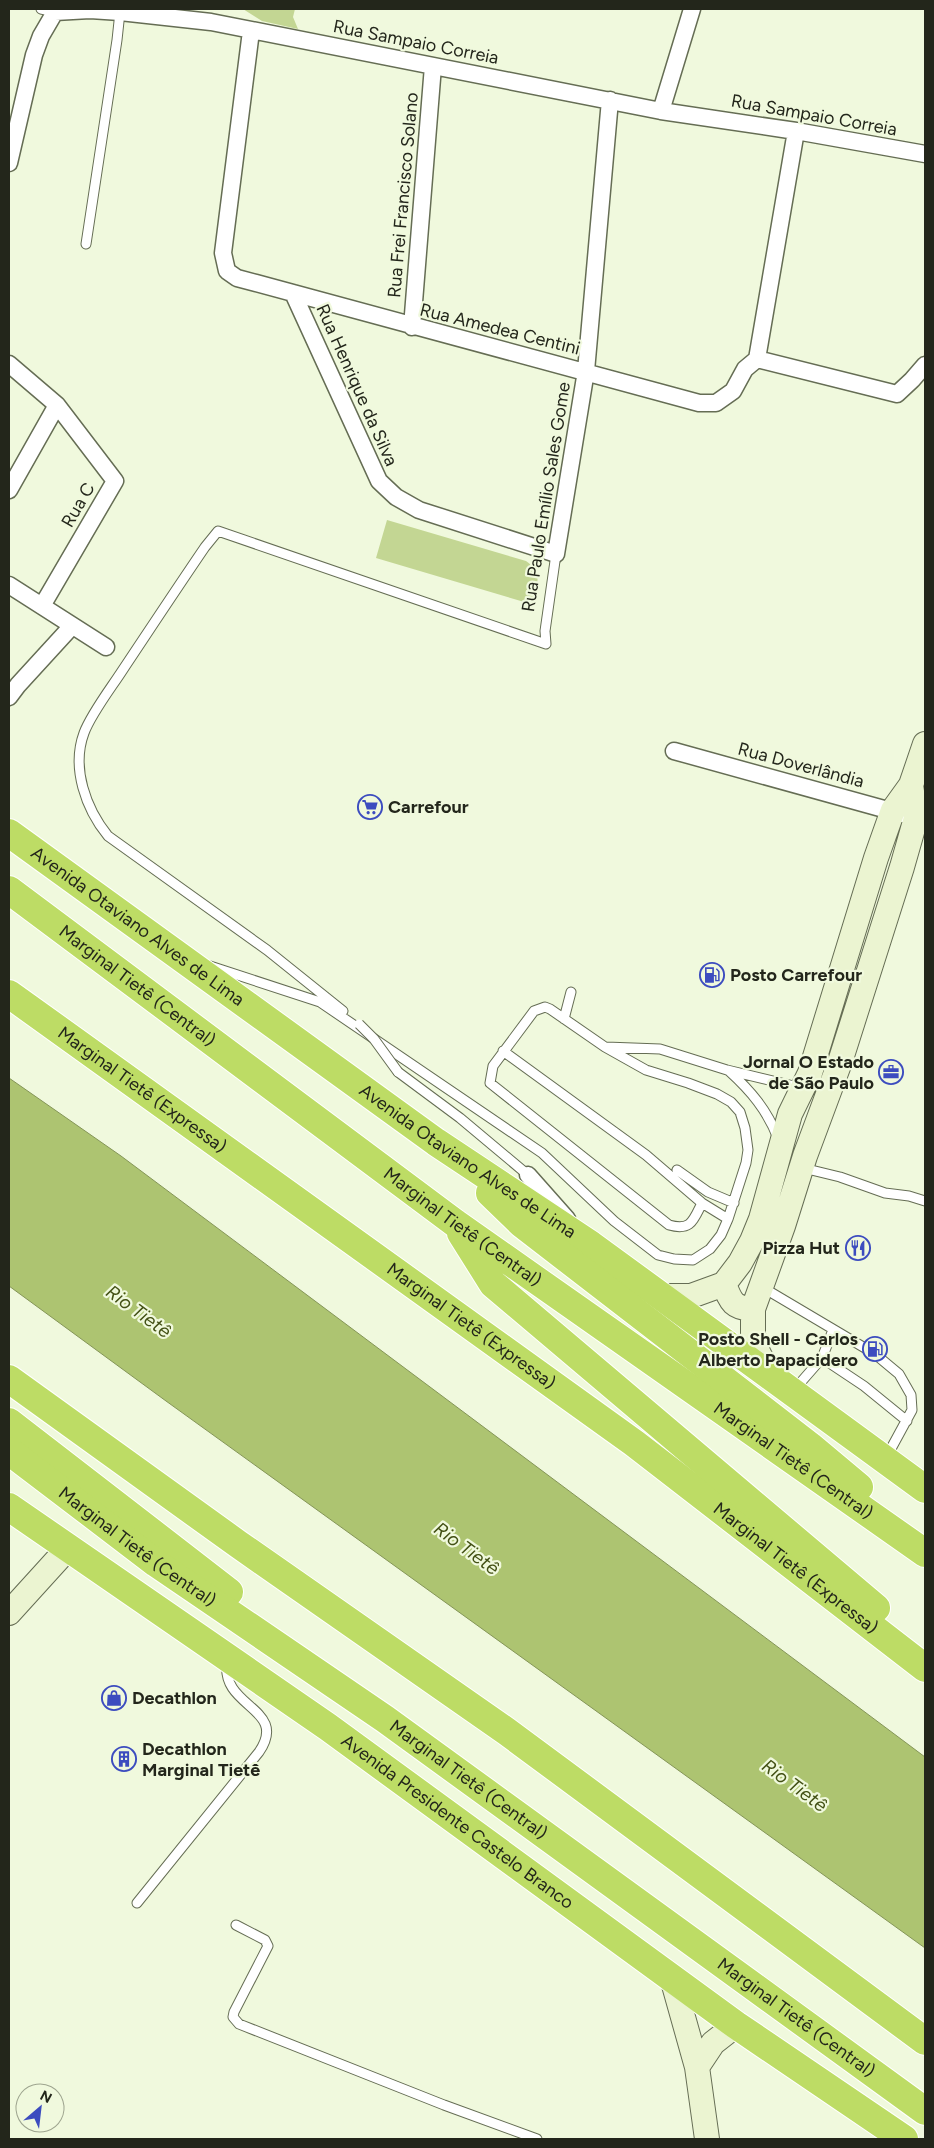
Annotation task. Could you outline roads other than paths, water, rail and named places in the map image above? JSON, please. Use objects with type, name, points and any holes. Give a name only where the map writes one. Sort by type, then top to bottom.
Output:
[{"type":"highway","name":"Avenida Otaviano Alves de Lima","points":[[9,833],[436,1142],[590,1245],[925,1489]]},
{"type":"highway","name":"Marginal Tietê (Central)","points":[[9,890],[454,1223],[925,1553]]},
{"type":"highway","name":"Marginal Tietê (Expressa)","points":[[9,994],[634,1443],[925,1668]]},
{"type":"highway","points":[[436,1142],[522,1224],[810,1446],[925,1543]]},
{"type":"highway","points":[[454,1223],[494,1284],[925,1650]]},
{"type":"highway","points":[[9,1379],[238,1544],[506,1731],[925,2041]]},
{"type":"highway","points":[[9,1422],[256,1614],[270,1630],[280,1649]]},
{"type":"highway","name":"Marginal Tietê (Central)","points":[[9,1451],[156,1563],[433,1754],[922,2108]]},
{"type":"highway","name":"Avenida Presidente Castelo Branco","points":[[9,1507],[328,1727],[736,2025],[877,2125],[904,2139]]},
{"type":"main road","points":[[661,1296],[691,1296],[724,1284],[740,1263],[752,1241],[761,1219],[786,1129],[810,1073],[876,858],[893,810],[911,785],[925,744]]},
{"type":"main road","points":[[770,1376],[758,1352],[753,1335],[753,1309],[803,1162],[840,1062],[916,818],[911,785]]},
{"type":"main road","points":[[803,1088],[840,1062]]},
{"type":"main road","points":[[786,1129],[809,1104],[826,1101]]},
{"type":"main road","points":[[786,1129],[795,1125],[800,1128],[806,1139],[803,1162]]},
{"type":"main road","points":[[724,1284],[729,1297],[735,1305],[741,1308],[753,1309]]},
{"type":"main road","points":[[9,1613],[68,1548]]},
{"type":"main road","points":[[672,1978],[697,2067],[707,2139]]},
{"type":"main road","points":[[697,2067],[713,2042],[736,2025]]},
{"type":"street","points":[[661,111],[692,9]]},
{"type":"street","name":"Rua Sampaio Correia","points":[[9,163],[34,55],[48,11],[72,10],[119,10],[208,15],[251,31],[661,111],[796,131],[925,154]]},
{"type":"street","name":"Rua Amedea Centini","points":[[251,31],[223,253],[228,270],[237,278],[412,327],[586,371],[699,403],[716,403],[732,391],[745,369],[757,359]]},
{"type":"street","name":"Rua Frei Francisco Solano","points":[[412,327],[433,66]]},
{"type":"street","name":"Rua Paulo Emílio Sales Gome","points":[[556,554],[586,371],[610,100]]},
{"type":"street","points":[[796,131],[757,359],[896,394],[925,365]]},
{"type":"street","name":"Rua Henrique da Silva","points":[[293,293],[379,481],[396,497],[419,510],[556,554]]},
{"type":"street","points":[[9,364],[58,406],[9,490]]},
{"type":"street","name":"Rua C","points":[[42,606],[115,481],[58,406]]},
{"type":"street","points":[[9,586],[106,647]]},
{"type":"street","points":[[9,697],[72,626]]},
{"type":"street","name":"Rua Doverlândia","points":[[674,751],[893,810],[916,818]]},
{"type":"street","points":[[528,1175],[590,1245]]},
{"type":"lane","points":[[86,244],[119,10]]},
{"type":"lane","name":"Rua Paulo Emílio Sales Gome","points":[[528,1175],[460,1118],[398,1072],[374,1039],[359,1024],[267,950],[108,836],[95,820],[85,796],[80,773],[80,750],[84,732],[105,697],[189,570],[218,531],[546,644],[545,631],[556,554]]},
{"type":"lane","points":[[178,956],[320,1002],[542,1153],[614,1221],[658,1255],[674,1259],[692,1260],[710,1249],[721,1235],[728,1219],[748,1150],[746,1128],[740,1112],[731,1102],[717,1094],[646,1070],[605,1047],[550,1009],[545,1008],[534,1011],[493,1066],[490,1083],[669,1225],[680,1228],[687,1226],[693,1221],[702,1203]]},
{"type":"lane","points":[[564,1019],[571,992]]},
{"type":"lane","points":[[605,1047],[660,1049],[727,1070],[803,1088]]},
{"type":"lane","points":[[503,1051],[619,1135],[702,1203],[728,1219]]},
{"type":"lane","points":[[727,1070],[757,1099],[773,1125],[786,1129]]},
{"type":"lane","points":[[803,1162],[885,1193],[910,1196],[925,1201]]},
{"type":"lane","points":[[677,1170],[708,1192],[734,1203]]},
{"type":"lane","points":[[762,1287],[875,1354],[899,1374],[911,1395],[912,1410],[907,1422],[884,1460]]},
{"type":"lane","points":[[792,1393],[806,1380],[822,1358],[833,1330]]},
{"type":"lane","points":[[822,1358],[864,1386],[907,1422]]},
{"type":"lane","points":[[137,1903],[259,1752],[268,1737],[267,1728],[260,1715],[242,1700],[230,1685],[226,1669],[227,1658]]},
{"type":"lane","points":[[236,1925],[265,1940],[268,1946],[234,2012],[234,2017],[239,2024],[444,2106],[537,2139]]},
{"type":"water","name":"Rio Tietê","points":[[9,1078],[121,1156],[925,1757],[925,1948],[9,1286]]},
{"type":"place","name":"Carrefour","points":[[370,807]]},
{"type":"place","name":"Posto Carrefour","points":[[712,975]]},
{"type":"place","name":"Jornal O Estado de São Paulo","points":[[891,1072]]},
{"type":"place","name":"Pizza Hut","points":[[858,1248]]},
{"type":"place","name":"Posto Shell - Carlos Alberto Papacidero","points":[[875,1349]]},
{"type":"place","name":"Decathlon","points":[[114,1698]]},
{"type":"place","name":"Decathlon Marginal Tietê","points":[[124,1759]]}]
